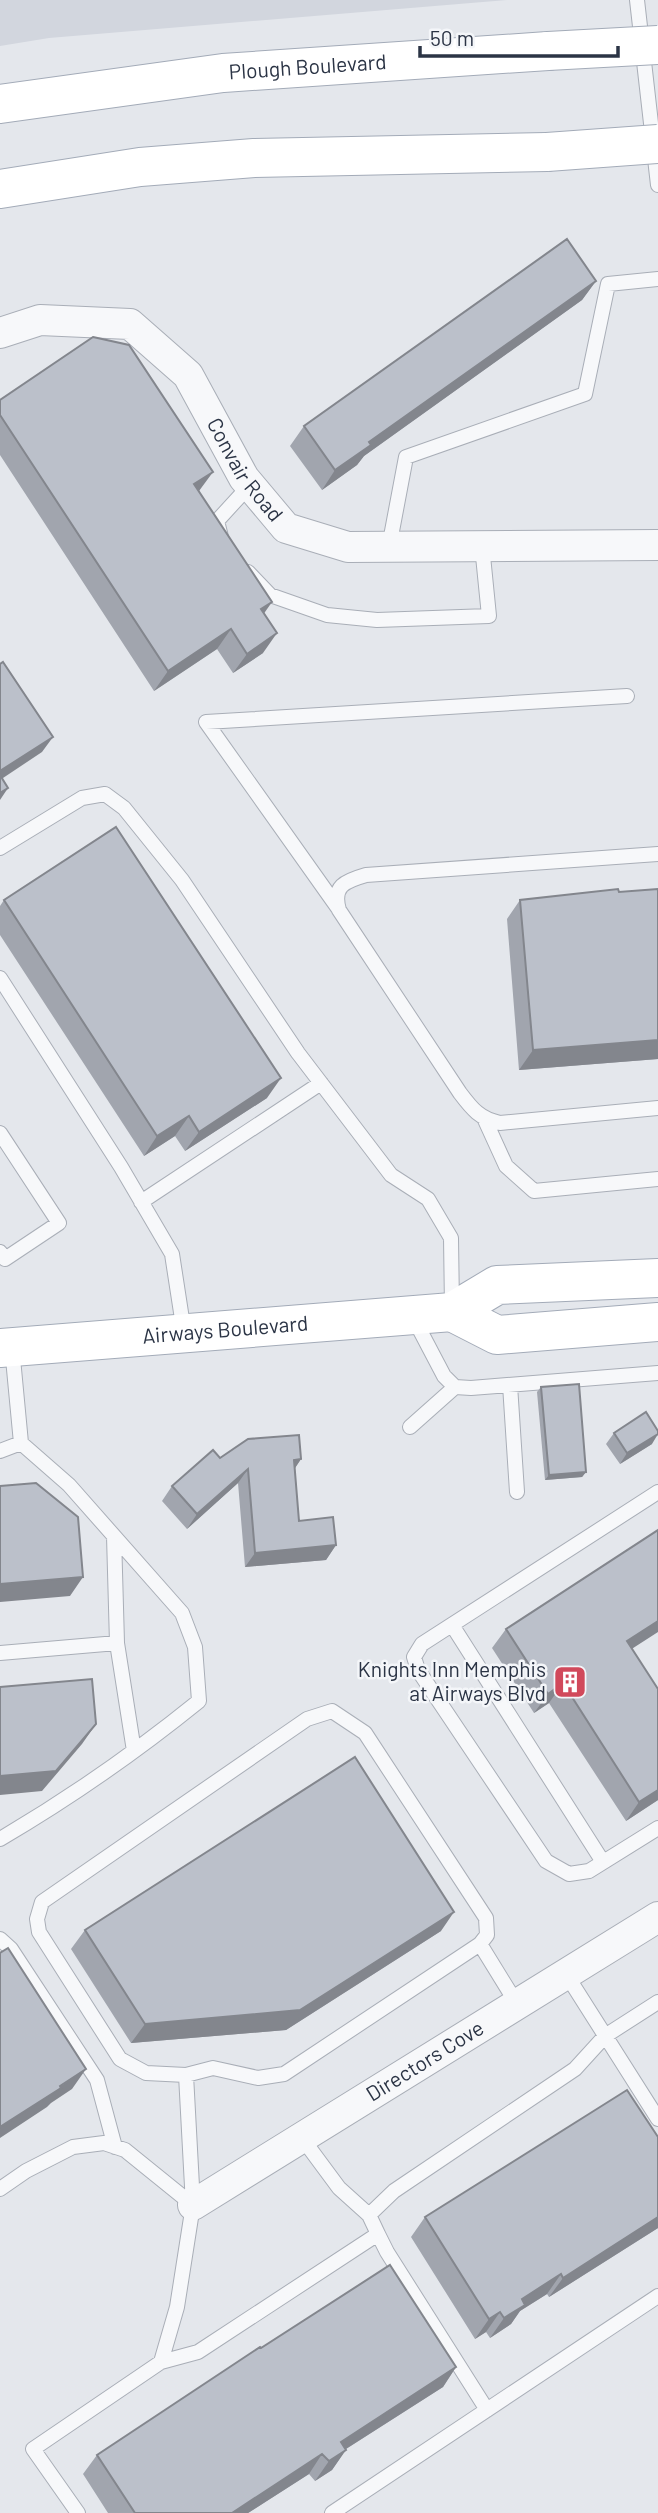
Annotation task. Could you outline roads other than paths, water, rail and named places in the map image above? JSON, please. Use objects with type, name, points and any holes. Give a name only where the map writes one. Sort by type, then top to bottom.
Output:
[{"type":"main road","name":"Plough Boulevard","points":[[0,104],[223,73],[658,45]]},
{"type":"main road","points":[[0,190],[140,167],[254,158],[547,152],[658,144]]},
{"type":"main road","points":[[0,209],[140,167]]},
{"type":"main road","name":"Airways Boulevard","points":[[6,1348],[452,1312],[497,1285],[658,1278]]},
{"type":"main road","points":[[452,1312],[497,1335],[658,1322]]},
{"type":"street","name":"Convair Road","points":[[0,333],[40,320],[130,324],[188,375],[250,485],[286,528],[348,547],[658,545]]},
{"type":"street","name":"Directors Cove","points":[[193,2205],[658,1917]]},
{"type":"lane","points":[[636,0],[658,185]]},
{"type":"lane","points":[[389,547],[406,457],[585,394],[608,284],[658,279]]},
{"type":"lane","points":[[250,485],[217,521],[223,544],[270,595],[327,615],[377,620],[489,615],[482,547]]},
{"type":"lane","points":[[627,696],[206,722],[339,910],[473,1111],[485,1120],[499,1123],[658,1108]]},
{"type":"lane","points":[[0,848],[82,798],[105,794],[124,808],[182,880],[299,1053],[391,1175],[428,1199],[451,1238],[452,1312]]},
{"type":"lane","points":[[339,910],[336,898],[339,889],[349,880],[366,875],[658,854]]},
{"type":"lane","points":[[0,978],[172,1254],[184,1334]]},
{"type":"lane","points":[[141,1202],[321,1083]]},
{"type":"lane","points":[[485,1120],[506,1166],[534,1191],[658,1179]]},
{"type":"lane","points":[[0,1133],[59,1223],[5,1259],[0,1252]]},
{"type":"lane","points":[[412,1315],[444,1376],[455,1387]]},
{"type":"lane","points":[[0,1839],[61,1803],[199,1701],[195,1647],[182,1614],[69,1485],[21,1443],[6,1348]]},
{"type":"lane","points":[[410,1427],[455,1387],[658,1373]]},
{"type":"lane","points":[[510,1385],[517,1492]]},
{"type":"lane","points":[[0,1451],[21,1443]]},
{"type":"lane","points":[[658,1492],[422,1644],[414,1657],[418,1670],[546,1861],[569,1874],[589,1871],[658,1828]]},
{"type":"lane","points":[[114,1536],[117,1643],[134,1751]]},
{"type":"lane","points":[[452,1625],[603,1862]]},
{"type":"lane","points":[[0,1653],[117,1643]]},
{"type":"lane","points":[[332,1711],[365,1733],[486,1918],[487,1935],[480,1944],[284,2074],[258,2078],[213,2068],[186,2075],[146,2073],[120,2059],[39,1932],[37,1919],[42,1902],[307,1719],[332,1711]]},
{"type":"lane","points":[[0,1939],[11,1949],[97,2080],[115,2147]]},
{"type":"lane","points":[[480,1944],[517,2004]]},
{"type":"lane","points":[[566,1974],[658,2119]]},
{"type":"lane","points":[[369,2214],[394,2191],[575,2069],[606,2036],[658,2002]]},
{"type":"lane","points":[[161,2362],[177,2307],[193,2205],[186,2075]]},
{"type":"lane","points":[[302,2138],[340,2188],[369,2214],[387,2252],[487,2410]]},
{"type":"lane","points":[[0,2189],[26,2171],[73,2147],[104,2143],[125,2150],[193,2205]]},
{"type":"lane","points":[[78,2513],[33,2449],[161,2362],[198,2351],[378,2234]]},
{"type":"lane","points":[[332,2513],[658,2297]]},
{"type":"place","name":"Knights Inn Memphis at Airways Blvd","points":[[570,1682]]}]
